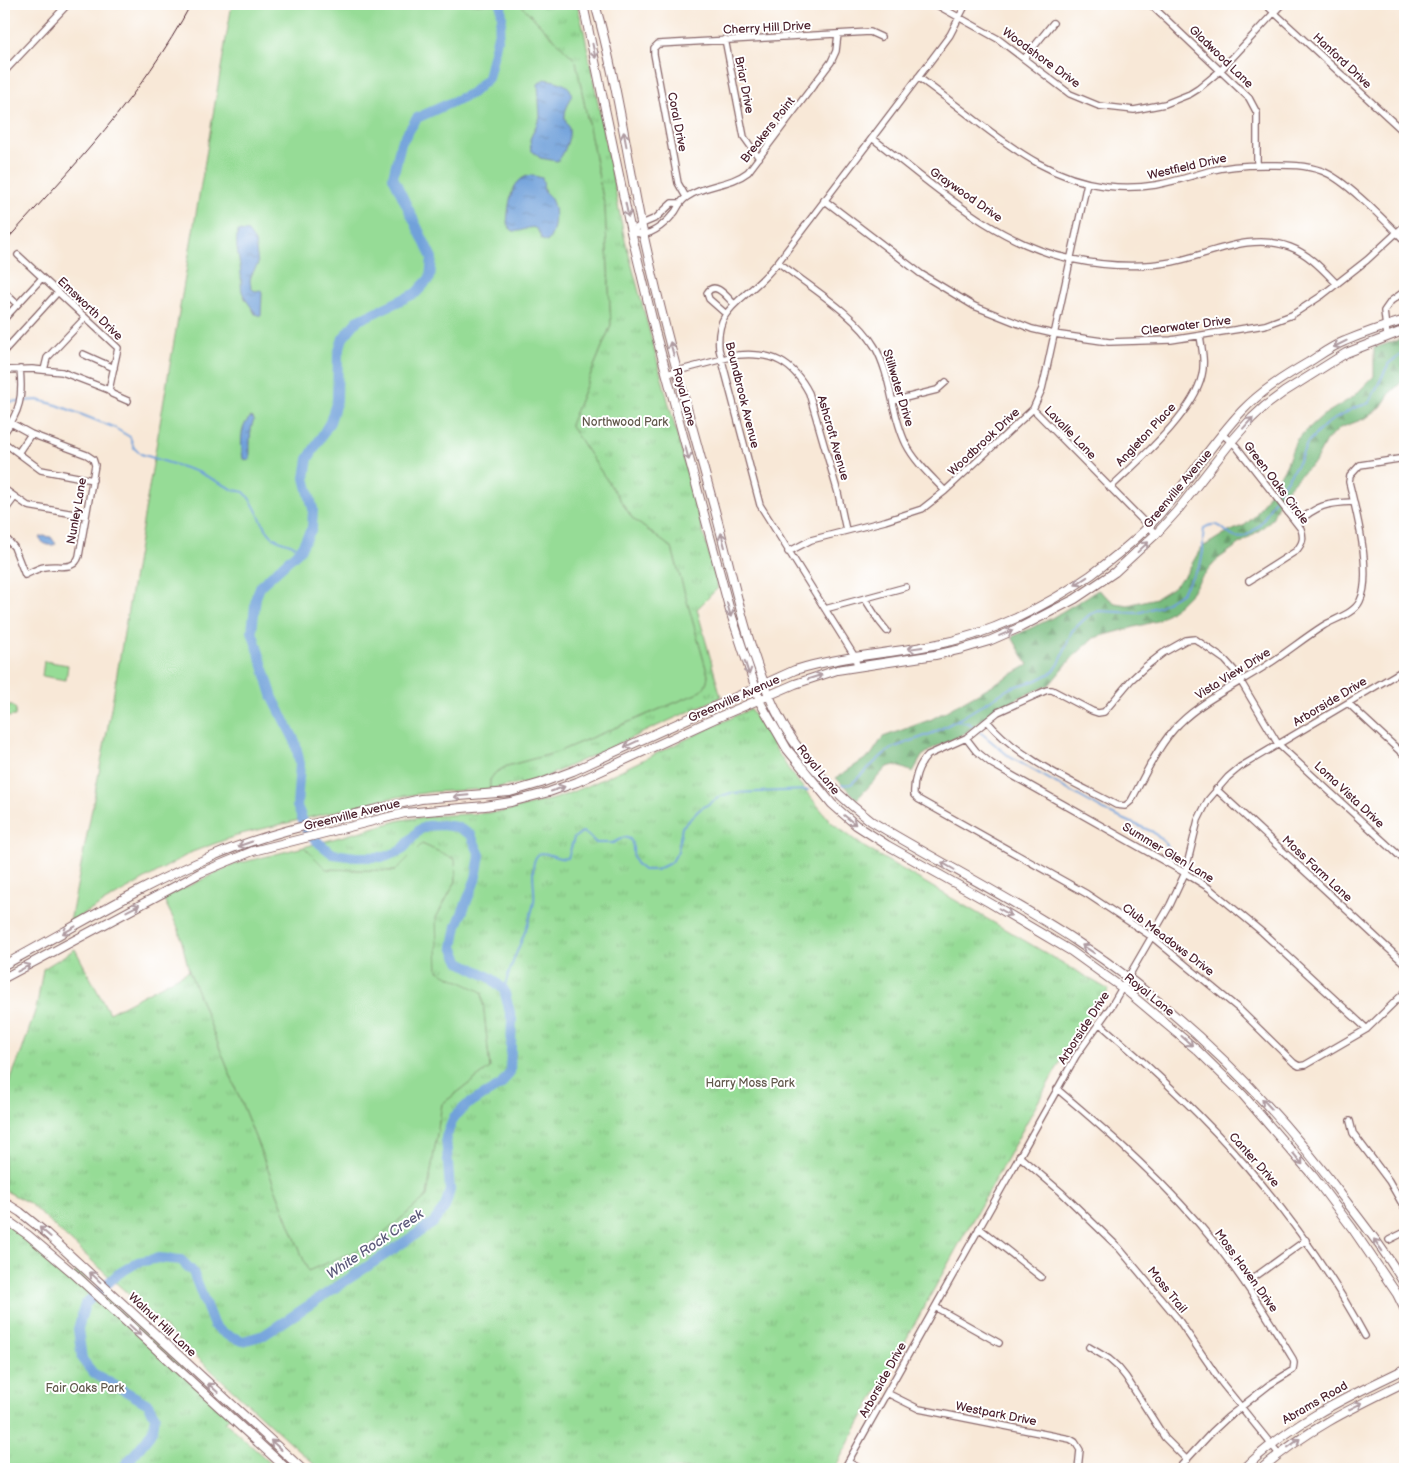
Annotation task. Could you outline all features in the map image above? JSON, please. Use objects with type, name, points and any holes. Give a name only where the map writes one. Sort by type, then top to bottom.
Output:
[{"type":"main road","name":"Royal Lane","points":[[583,4],[631,232],[666,374],[730,612],[754,687],[786,749],[816,786],[844,816],[869,834],[1043,933],[1122,987],[1178,1033],[1216,1068],[1278,1134],[1338,1208],[1392,1287],[1405,1310]]},
{"type":"main road","name":"Royal Lane","points":[[595,4],[606,44],[644,234],[735,587],[754,656],[764,683],[791,737],[825,779],[850,804],[871,820],[1063,933],[1128,977],[1194,1031],[1271,1108],[1337,1188],[1405,1285]]},
{"type":"main road","name":"Greenville Avenue","points":[[4,965],[157,881],[244,844],[284,832],[421,799],[510,792],[557,777],[795,670],[824,662],[933,645],[986,630],[1037,607],[1091,574],[1148,526],[1222,434],[1254,400],[1284,377],[1335,346],[1368,331],[1405,320]]},
{"type":"main road","name":"Greenville Avenue","points":[[5,975],[213,866],[253,851],[404,813],[512,802],[566,786],[759,699],[816,677],[857,666],[935,656],[989,641],[1042,617],[1075,599],[1116,572],[1177,511],[1252,418],[1284,392],[1346,353],[1405,330]]},
{"type":"main road","points":[[1037,607],[1042,617]]},
{"type":"main road","points":[[986,630],[989,641]]},
{"type":"main road","points":[[933,645],[935,656]]},
{"type":"main road","points":[[652,735],[656,746]]},
{"type":"main road","points":[[816,786],[825,779]]},
{"type":"main road","points":[[208,858],[213,866]]},
{"type":"main road","points":[[157,881],[163,892]]},
{"type":"main road","points":[[109,908],[114,918]]},
{"type":"main road","name":"Walnut Hill Lane","points":[[4,1202],[31,1220],[81,1264],[302,1469]]},
{"type":"main road","name":"Walnut Hill Lane","points":[[4,1218],[28,1235],[73,1273],[287,1469]]},
{"type":"main road","name":"Abrams Road","points":[[1244,1469],[1293,1428],[1326,1408],[1405,1369]]},
{"type":"main road","name":"Abrams Road","points":[[1261,1469],[1319,1426],[1405,1382]]},
{"type":"street","points":[[4,72],[68,4]]},
{"type":"street","name":"Woodshore Drive","points":[[935,4],[993,36],[1070,94],[1109,108],[1134,110],[1165,104],[1184,97],[1212,78],[1282,4]]},
{"type":"street","name":"Boundbrook Avenue","points":[[857,666],[855,657],[760,505],[721,360],[718,339],[726,314],[778,262],[950,35],[966,4]]},
{"type":"street","name":"Gladwood Lane","points":[[1150,4],[1243,90],[1253,104],[1258,122],[1257,165]]},
{"type":"street","name":"Hanford Drive","points":[[1266,4],[1405,133]]},
{"type":"street","points":[[1024,60],[1053,23]]},
{"type":"street","name":"Cherry Hill Drive","points":[[654,48],[663,43],[870,32],[881,38]]},
{"type":"street","name":"Breakers Point","points":[[644,234],[666,221],[686,197],[700,190],[725,184],[742,177],[759,158],[831,62],[836,52],[838,34]]},
{"type":"street","name":"Briar Drive","points":[[725,39],[741,128],[748,144],[759,158]]},
{"type":"street","name":"Coral Drive","points":[[654,48],[678,183],[686,197]]},
{"type":"street","name":"Westfield Drive","points":[[918,77],[1015,150],[1037,164],[1058,173],[1106,186],[1131,188],[1173,183],[1222,168],[1257,165],[1294,165],[1324,171],[1346,186],[1405,241]]},
{"type":"street","name":"Graywood Drive","points":[[872,138],[985,223],[1023,243],[1070,259],[1122,265],[1146,264],[1196,257],[1238,243],[1265,242],[1290,246],[1301,252],[1337,284]]},
{"type":"street","name":"Woodbrook Drive","points":[[788,552],[811,540],[885,521],[915,512],[928,505],[1033,409],[1042,389],[1087,182]]},
{"type":"street","name":"Clearwater Drive","points":[[824,200],[941,288],[992,314],[1032,329],[1054,334],[1094,340],[1131,342],[1154,342],[1200,336],[1265,324],[1292,315],[1307,306],[1367,260],[1405,224]]},
{"type":"street","name":"Breakers Point","points":[[631,232],[642,224],[656,218],[672,203],[680,202]]},
{"type":"street","points":[[631,232],[644,234]]},
{"type":"street","name":"Emsworth Drive","points":[[18,255],[118,348],[109,390]]},
{"type":"street","name":"Stillwater Drive","points":[[778,262],[850,318],[869,337],[880,359],[906,443],[919,462],[945,491]]},
{"type":"street","points":[[4,319],[42,278]]},
{"type":"street","points":[[726,314],[709,299],[707,292],[709,289],[717,288],[734,304]]},
{"type":"street","points":[[1387,336],[1384,311],[1386,306],[1405,291]]},
{"type":"street","points":[[4,292],[18,304]]},
{"type":"street","points":[[4,351],[58,292]]},
{"type":"street","points":[[44,370],[48,358],[85,318]]},
{"type":"street","name":"Angleton Place","points":[[1110,488],[1161,437],[1192,398],[1200,382],[1203,367],[1200,336]]},
{"type":"street","points":[[83,354],[114,368]]},
{"type":"street","name":"Ashcroft Avenue","points":[[666,374],[738,355],[765,355],[786,364],[803,380],[809,393],[838,493],[846,530]]},
{"type":"street","points":[[4,370],[62,372],[109,390],[112,394],[128,401]]},
{"type":"street","points":[[4,433],[16,414],[21,393],[20,370]]},
{"type":"street","points":[[893,401],[937,390],[946,382]]},
{"type":"street","name":"Lavalle Lane","points":[[1033,409],[1156,534]]},
{"type":"street","name":"Nunley Lane","points":[[4,536],[14,547],[26,575],[44,567],[68,567],[78,562],[95,465],[93,459],[31,434],[12,422]]},
{"type":"street","points":[[18,453],[31,434]]},
{"type":"street","name":"Green Oaks Circle","points":[[1222,434],[1231,442],[1301,528],[1303,536],[1302,545],[1296,551],[1248,581]]},
{"type":"street","points":[[6,444],[41,470],[92,480]]},
{"type":"street","name":"Vista View Drive","points":[[987,721],[1010,745],[1024,755],[1116,805],[1125,806],[1131,801],[1168,735],[1179,723],[1198,708],[1270,664],[1328,622],[1354,609],[1359,604],[1364,586],[1364,566],[1362,541],[1350,476],[1360,465],[1405,458]]},
{"type":"street","points":[[4,489],[28,506],[86,516]]},
{"type":"street","points":[[4,512],[15,497]]},
{"type":"street","points":[[1296,523],[1310,510],[1323,505],[1354,502]]},
{"type":"street","points":[[825,609],[906,587]]},
{"type":"street","points":[[865,599],[879,621],[888,630]]},
{"type":"street","name":"Loma Vista Drive","points":[[987,721],[998,712],[1047,690],[1052,690],[1092,711],[1104,712],[1131,680],[1145,667],[1163,653],[1190,638],[1195,639],[1225,660],[1234,670],[1278,744],[1405,861]]},
{"type":"street","name":"Arborside Drive","points":[[844,1469],[1076,1056],[1122,987],[1170,905],[1185,873],[1198,820],[1208,800],[1228,776],[1240,767],[1405,669]]},
{"type":"street","points":[[1348,703],[1405,756]]},
{"type":"street","points":[[966,738],[987,721]]},
{"type":"street","name":"Club Meadows Drive","points":[[966,738],[928,755],[924,759],[916,774],[914,795],[918,799],[1087,894],[1152,937],[1213,986],[1299,1066],[1306,1066],[1367,1029],[1405,992]]},
{"type":"street","name":"Summer Glen Lane","points":[[966,738],[976,751],[992,764],[1209,888],[1262,932],[1367,1029]]},
{"type":"street","name":"Moss Farm Lane","points":[[1216,789],[1405,964]]},
{"type":"street","name":"Canter Drive","points":[[1099,1023],[1208,1124],[1267,1189],[1306,1240],[1346,1301],[1365,1336]]},
{"type":"street","name":"Moss Haven Drive","points":[[1057,1089],[1120,1143],[1162,1184],[1215,1243],[1245,1284],[1293,1359],[1294,1367],[1290,1372],[1240,1406],[1212,1432],[1178,1469]]},
{"type":"street","points":[[1350,1121],[1353,1133],[1389,1181],[1405,1209]]},
{"type":"street","name":"Moss Trail","points":[[1019,1156],[1061,1192],[1119,1248],[1178,1319],[1240,1406],[1279,1454]]},
{"type":"street","points":[[979,1228],[1041,1277]]},
{"type":"street","points":[[1389,1240],[1405,1232]]},
{"type":"street","points":[[1245,1284],[1306,1240]]},
{"type":"street","points":[[935,1307],[999,1343]]},
{"type":"street","points":[[1089,1347],[1118,1367],[1165,1438],[1187,1460]]},
{"type":"street","name":"Westpark Drive","points":[[887,1393],[919,1408],[1070,1439],[1075,1442],[1080,1450],[1078,1469]]},
{"type":"street","points":[[848,1462],[861,1469]]},
{"type":"green space","points":[[232,4],[520,4],[576,61],[605,208],[611,325],[570,425],[633,519],[672,548],[708,678],[705,686],[696,694],[555,753],[507,766],[495,773],[490,780],[490,789],[431,792],[391,798],[241,834],[192,852],[70,922],[108,726]]},
{"type":"green space","name":"Northwood Park","points":[[520,4],[577,4],[624,236],[718,588],[697,609],[721,697],[545,777],[525,783],[490,789],[490,780],[495,773],[507,766],[555,753],[696,694],[705,686],[708,675],[672,548],[633,519],[570,425],[611,325],[605,208],[576,61]]},
{"type":"green space","points":[[1404,338],[1405,379],[1391,392],[1381,407],[1366,418],[1340,428],[1326,441],[1315,462],[1282,495],[1272,519],[1218,559],[1180,604],[1157,621],[1094,638],[1073,657],[1049,685],[1018,698],[983,719],[967,732],[935,747],[922,756],[913,772],[895,765],[887,767],[857,799],[836,778],[871,755],[883,737],[932,719],[1028,665],[1012,637],[1050,619],[1098,590],[1115,603],[1128,605],[1156,598],[1172,588],[1186,574],[1201,548],[1224,534],[1245,525],[1255,516],[1286,466],[1296,440],[1322,416],[1353,397],[1374,376],[1374,348]]},
{"type":"green space","points":[[44,661],[68,665],[66,680],[42,676]]},
{"type":"green space","points":[[10,704],[16,709],[15,716],[8,717],[6,714]]},
{"type":"green space","name":"Harry Moss Park","points":[[750,709],[791,773],[831,822],[864,847],[1109,990],[1090,1019],[1073,1039],[834,1469],[319,1469],[29,1203],[4,1190],[4,1095],[22,1051],[37,1005],[43,969],[75,949],[109,1013],[189,971],[308,1271],[372,1244],[427,1196],[442,1104],[490,1068],[482,992],[438,971],[436,918],[456,881],[455,859],[422,844],[395,871],[326,869],[304,847],[401,820],[431,816],[502,812],[557,798],[592,784]]},
{"type":"green space","points":[[422,844],[456,859],[456,881],[436,918],[482,992],[490,1068],[442,1104],[427,1196],[372,1244],[308,1271],[189,971],[179,930],[163,898],[236,864],[304,847],[327,869],[395,871]]},
{"type":"green space","name":"Fair Oaks Park","points":[[4,1222],[10,1225],[70,1277],[77,1271],[234,1413],[225,1422],[277,1469],[4,1469]]},
{"type":"water","points":[[544,79],[565,85],[571,92],[571,99],[565,112],[569,137],[564,151],[557,161],[540,158],[531,150],[530,139],[540,117],[538,84]]},
{"type":"water","points":[[531,175],[542,178],[545,191],[553,203],[554,227],[547,242],[541,239],[538,231],[534,228],[515,231],[507,223],[514,187],[518,182]]},
{"type":"water","points":[[238,231],[248,232],[255,242],[258,264],[251,276],[250,282],[252,289],[255,291],[261,290],[261,316],[255,314],[242,291],[237,248]]},
{"type":"water","points":[[251,417],[254,420],[251,434],[250,460],[243,459],[241,442],[244,425]]},
{"type":"water","points":[[43,536],[51,537],[56,544],[49,545],[44,543],[39,538]]},
{"type":"waterway","name":"White Rock Creek","points":[[122,1469],[147,1439],[153,1429],[155,1416],[148,1404],[93,1373],[82,1359],[78,1329],[85,1304],[118,1274],[138,1262],[159,1258],[181,1260],[193,1272],[214,1326],[227,1335],[243,1341],[264,1335],[433,1223],[445,1207],[450,1190],[446,1137],[454,1117],[467,1105],[501,1085],[510,1072],[512,1020],[504,990],[491,978],[460,962],[453,947],[457,926],[476,878],[480,855],[471,835],[457,827],[427,826],[419,830],[402,850],[385,857],[356,857],[333,854],[319,843],[307,831],[297,806],[300,764],[295,741],[273,698],[252,631],[256,597],[261,585],[300,550],[312,528],[313,509],[305,478],[308,459],[330,422],[337,400],[338,354],[343,338],[357,321],[416,293],[430,278],[432,258],[393,177],[401,143],[417,118],[472,93],[488,78],[502,18],[501,4]]},
{"type":"waterway","points":[[1279,491],[1298,463],[1308,442],[1326,424],[1354,408],[1369,403],[1389,363],[1405,352]]},
{"type":"waterway","points":[[4,402],[38,400],[57,405],[113,427],[130,437],[134,448],[141,454],[198,472],[234,490],[244,492],[268,532],[275,539],[293,545],[300,550]]},
{"type":"waterway","points":[[842,785],[851,784],[884,754],[895,747],[933,733],[1010,688],[1037,680],[1053,672],[1059,664],[1072,631],[1089,615],[1098,611],[1138,613],[1160,606],[1181,593],[1200,566],[1203,552],[1204,528],[1218,525],[1232,536],[1238,538],[1245,536],[1261,522],[1275,499]]},
{"type":"waterway","points":[[957,721],[969,723],[973,727]]},
{"type":"waterway","points":[[980,732],[1010,757],[1109,813],[1153,832],[1167,845],[1175,856]]},
{"type":"waterway","points":[[504,990],[534,902],[533,869],[539,854],[545,853],[564,859],[568,858],[574,838],[582,832],[596,843],[613,843],[624,837],[630,839],[635,862],[643,870],[656,870],[672,862],[678,851],[682,827],[699,810],[721,796],[731,793],[808,790]]},
{"type":"tram line","points":[[4,243],[105,130],[151,69],[172,38],[191,4]]}]
